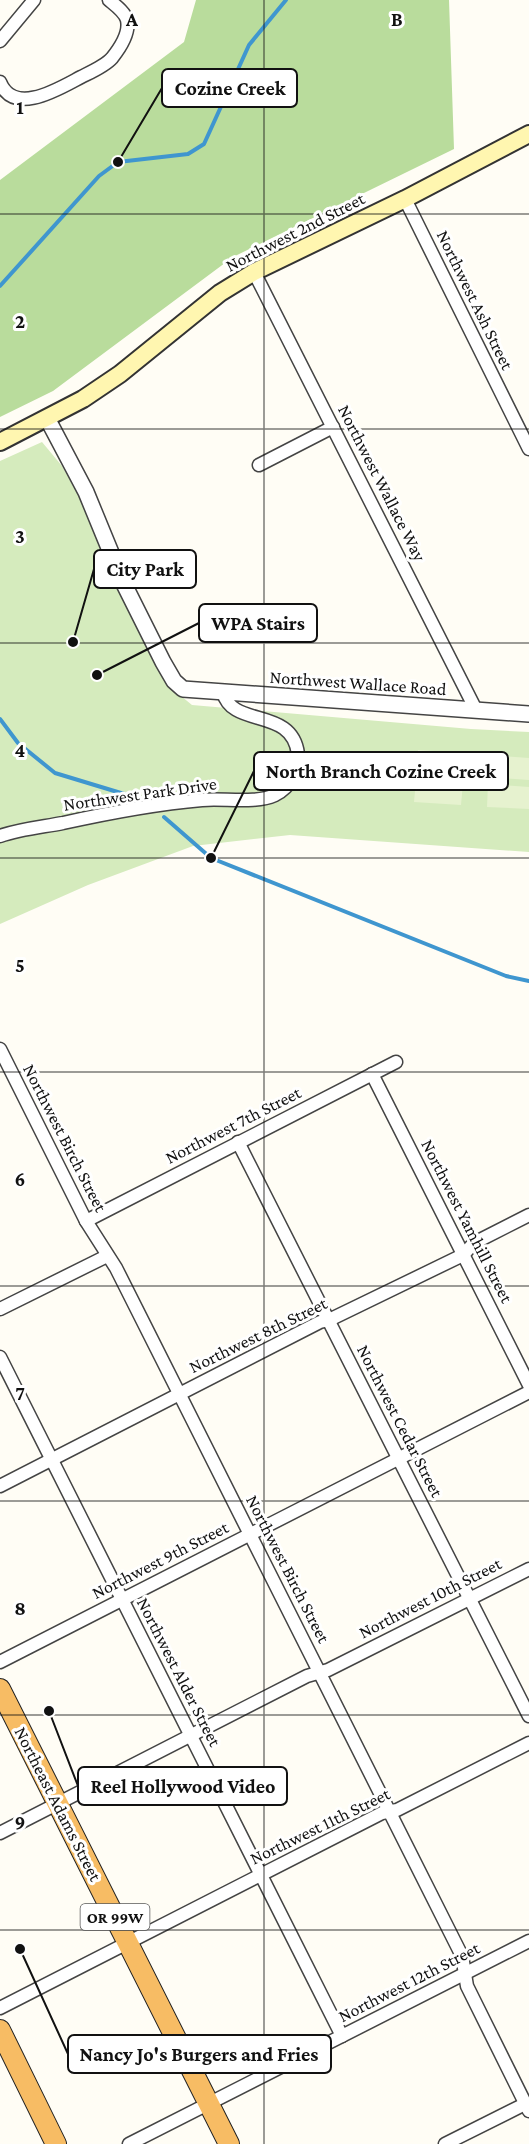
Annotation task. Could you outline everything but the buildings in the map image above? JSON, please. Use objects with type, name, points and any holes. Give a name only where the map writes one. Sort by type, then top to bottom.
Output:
[{"type":"highway","name":"Northeast Adams Street","points":[[0,1689],[229,2144]]},
{"type":"highway","points":[[0,2030],[56,2144]]},
{"type":"main road","name":"Northwest 2nd Street","points":[[0,442],[83,399],[120,374],[212,300],[254,272],[405,199],[529,134]]},
{"type":"street","points":[[0,41],[34,0]]},
{"type":"street","points":[[0,82],[2,87],[13,95],[28,99],[46,95],[111,59],[126,35],[127,27],[126,18],[109,0]]},
{"type":"street","name":"Northwest Ash Street","points":[[405,199],[529,449]]},
{"type":"street","name":"Northwest Wallace Way","points":[[254,272],[476,710]]},
{"type":"street","name":"Northwest Wallace Road","points":[[47,418],[86,492],[123,582],[163,662],[174,681],[183,689],[529,714]]},
{"type":"street","points":[[259,465],[333,427]]},
{"type":"street","name":"Northwest Park Drive","points":[[0,836],[98,815],[203,800],[258,799],[276,795],[290,783],[295,775],[298,754],[295,742],[288,731],[270,720],[235,710],[227,704],[223,692]]},
{"type":"street","name":"Northwest Birch Street","points":[[0,1049],[86,1221],[108,1256],[179,1393],[462,1956],[467,1986],[527,2108]]},
{"type":"street","name":"Northwest 7th Street","points":[[86,1221],[396,1062]]},
{"type":"street","name":"Northwest Yamhill Street","points":[[372,1074],[529,1385]]},
{"type":"street","name":"Northwest Cedar Street","points":[[238,1142],[399,1458],[468,1600],[529,1716]]},
{"type":"street","name":"Northwest 8th Street","points":[[0,1486],[320,1322],[329,1320],[464,1255],[474,1243],[529,1215]]},
{"type":"street","points":[[0,1310],[108,1256]]},
{"type":"street","name":"Northwest Alder Street","points":[[0,1357],[342,2036]]},
{"type":"street","name":"Northwest 9th Street","points":[[0,1662],[529,1392]]},
{"type":"street","name":"Northwest 10th Street","points":[[0,1833],[307,1676],[320,1672],[529,1569]]},
{"type":"street","name":"Northwest 11th Street","points":[[0,2008],[382,1813],[397,1810],[529,1743]]},
{"type":"street","name":"Northwest 12th Street","points":[[129,2144],[529,1941]]},
{"type":"street","points":[[445,2144],[527,2108]]},
{"type":"green space","points":[[196,0],[449,0],[454,149],[233,257],[53,391],[0,417],[0,180],[184,42]]},
{"type":"green space","points":[[42,442],[62,466],[87,511],[122,597],[170,687],[192,705],[529,732],[529,852],[290,835],[193,846],[88,885],[0,924],[0,461]]},
{"type":"green space","points":[[418,750],[465,753],[464,775],[416,772]]},
{"type":"green space","points":[[490,755],[529,758],[529,780],[488,777]]},
{"type":"green space","points":[[416,780],[463,783],[461,805],[414,802]]},
{"type":"green space","points":[[488,784],[529,787],[529,809],[487,807]]},
{"type":"waterway","points":[[0,286],[99,176],[118,162],[188,154],[204,144],[249,45],[286,0]]},
{"type":"waterway","points":[[0,719],[18,743],[55,773],[144,800]]},
{"type":"waterway","points":[[164,817],[211,858],[506,976],[529,981]]},
{"type":"place","name":"Cozine Creek","points":[[118,162]]},
{"type":"place","name":"City Park","points":[[73,642]]},
{"type":"place","name":"WPA Stairs","points":[[97,675]]},
{"type":"place","name":"North Branch Cozine Creek","points":[[211,858]]},
{"type":"place","name":"Reel Hollywood Video","points":[[49,1711]]},
{"type":"place","name":"Nancy Jo's Burgers and Fries","points":[[20,1949]]}]
